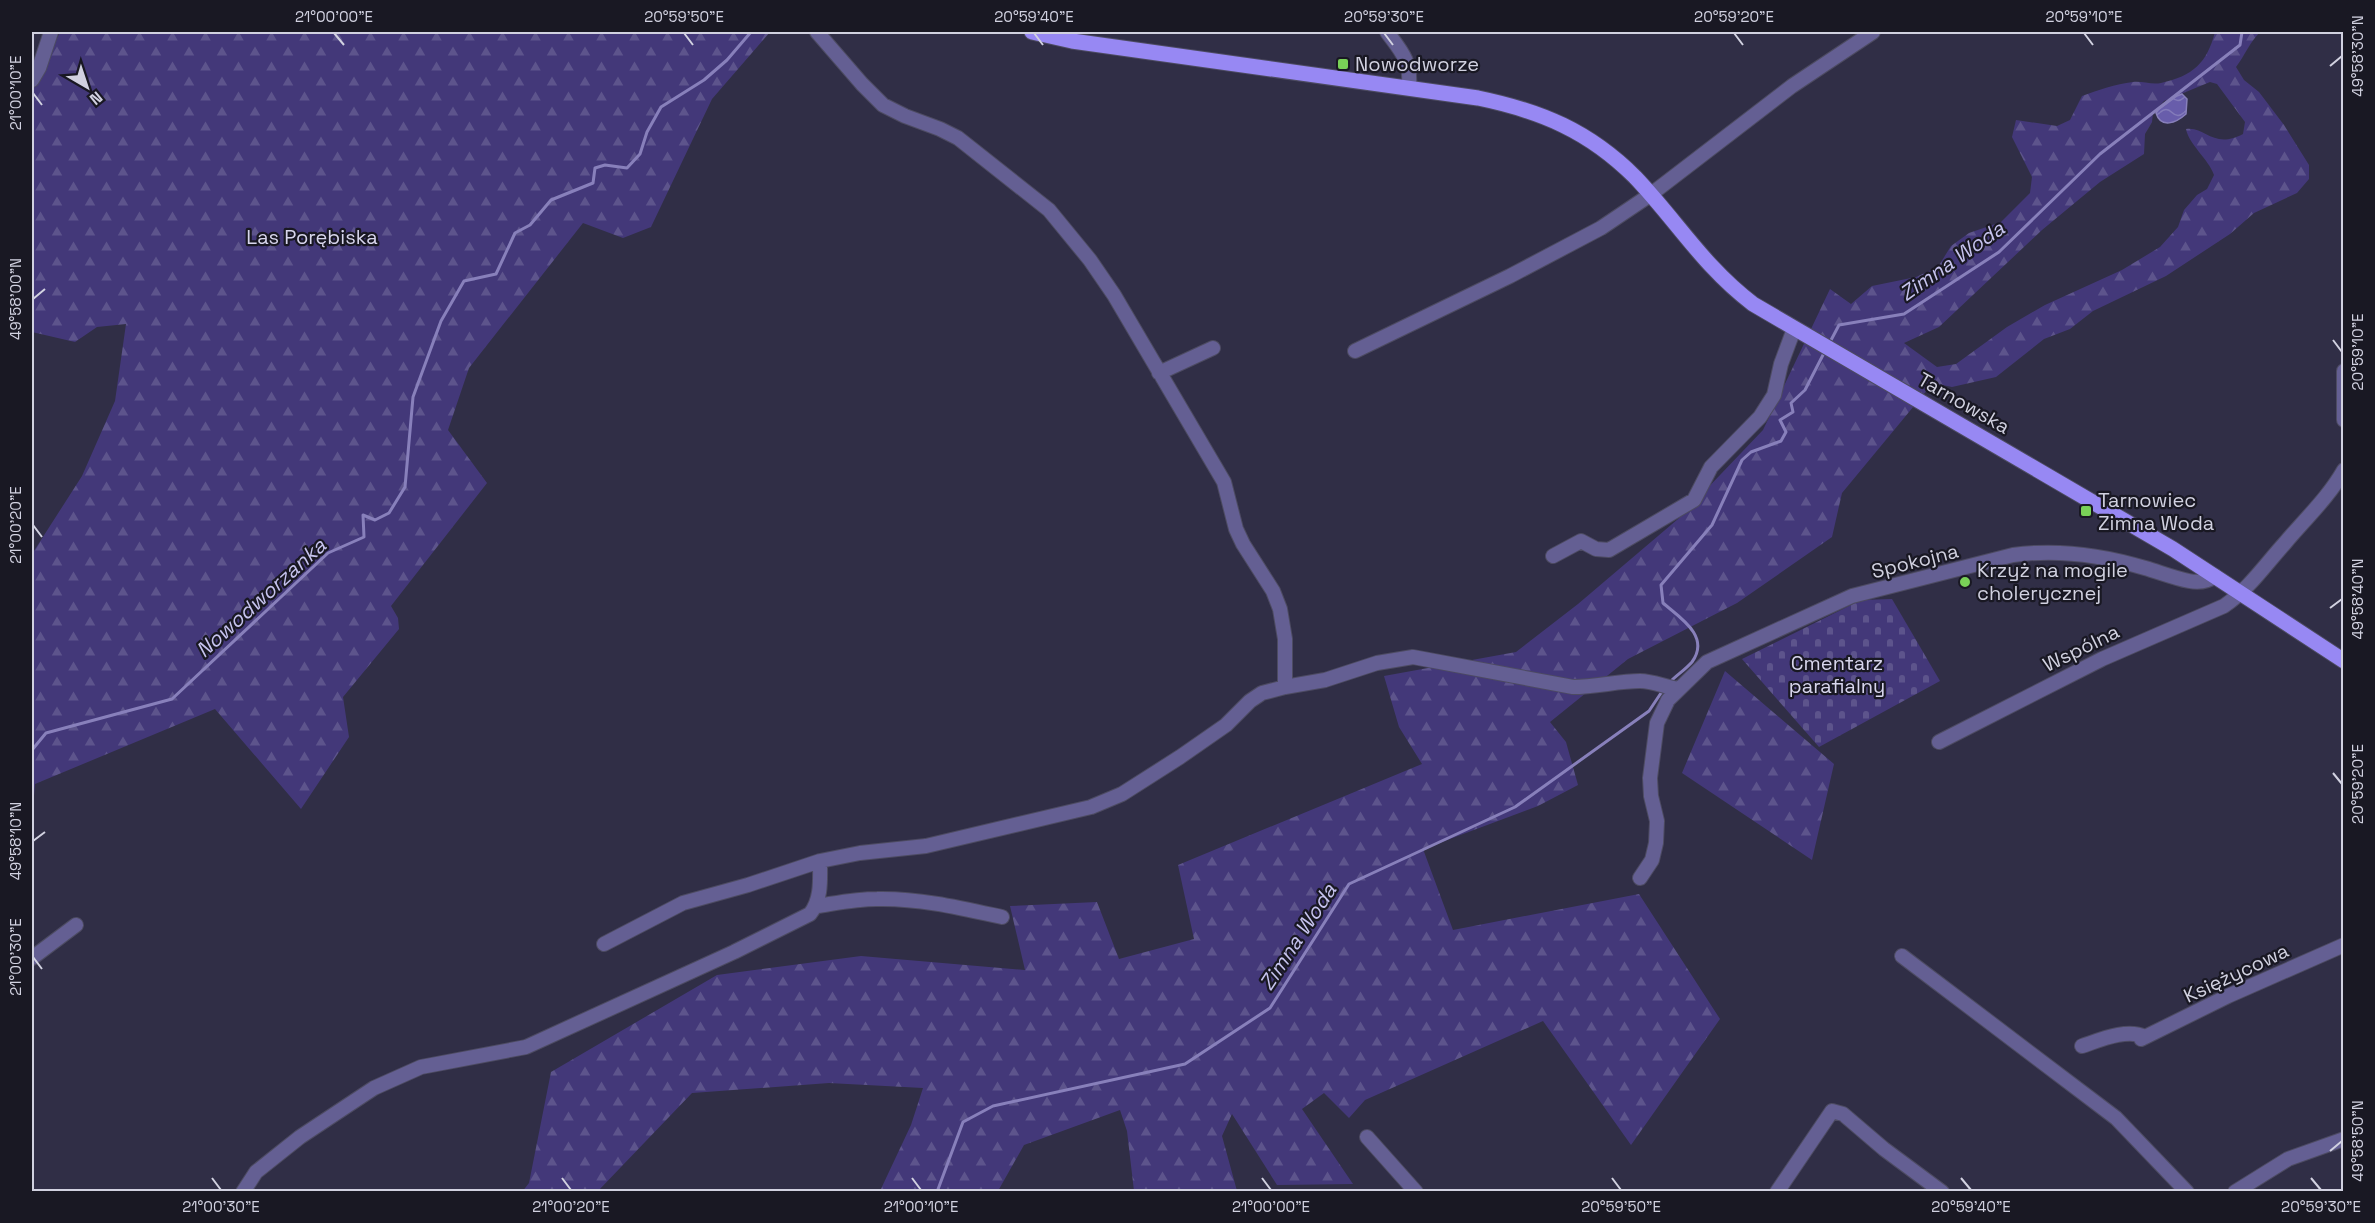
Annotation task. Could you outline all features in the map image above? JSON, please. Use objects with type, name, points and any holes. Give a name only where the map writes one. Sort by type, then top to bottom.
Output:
[{"type":"main road","name":"Tarnowska","points":[[1032,32],[1072,41],[1478,98],[1528,110],[1562,123],[1617,160],[1724,281],[1753,304],[2092,501],[2215,576],[2343,661]]},
{"type":"street","points":[[32,80],[39,68],[51,32]]},
{"type":"street","points":[[817,32],[862,84],[884,105],[958,138],[1049,210],[1073,238],[1114,295],[1224,482],[1240,537],[1273,591],[1284,624],[1285,687]]},
{"type":"street","points":[[1388,32],[1407,63],[1410,72],[1409,87]]},
{"type":"street","points":[[1355,351],[1510,276],[1601,228],[1650,195],[1792,86],[1873,32]]},
{"type":"street","points":[[1553,556],[1581,541],[1596,549],[1609,550],[1694,500],[1711,467],[1760,417],[1774,395],[1781,364],[1794,329]]},
{"type":"street","points":[[1159,373],[1213,348]]},
{"type":"street","points":[[2343,371],[2343,420]]},
{"type":"street","points":[[2242,594],[2287,540],[2315,511],[2343,470]]},
{"type":"street","name":"Spokojna","points":[[1640,878],[1652,860],[1656,843],[1657,821],[1651,796],[1650,778],[1654,738],[1662,710],[1678,689],[1690,681],[1707,662],[1852,596],[2032,552],[2106,558],[2190,581],[2203,582],[2215,576]]},
{"type":"street","name":"Wspólna","points":[[1939,742],[2102,658],[2224,606],[2242,594]]},
{"type":"street","points":[[603,944],[683,903],[748,885],[820,861],[860,853],[926,846],[1091,807],[1122,794],[1180,757],[1226,724],[1250,700],[1262,693],[1325,680],[1377,663],[1413,657],[1573,687],[1638,681],[1653,682],[1678,689]]},
{"type":"street","points":[[243,1191],[256,1172],[300,1137],[375,1088],[422,1067],[526,1047],[734,952],[810,914],[817,906],[820,861]]},
{"type":"street","points":[[817,906],[850,900],[878,899],[941,905],[1002,917]]},
{"type":"street","points":[[32,958],[76,925]]},
{"type":"street","name":"Księżycowa","points":[[2082,1046],[2109,1037],[2138,1033],[2143,1038],[2228,996],[2343,945]]},
{"type":"street","points":[[1902,956],[2116,1118],[2187,1191]]},
{"type":"street","points":[[1777,1191],[1832,1111],[1843,1114],[1884,1149],[1942,1191]]},
{"type":"street","points":[[1367,1137],[1416,1191]]},
{"type":"street","points":[[2235,1191],[2288,1159],[2343,1139]]},
{"type":"green space","name":"Las Porębiska","points":[[60,32],[770,32],[712,99],[651,227],[623,238],[583,223],[469,368],[448,430],[487,483],[391,606],[398,618],[399,629],[343,697],[349,737],[301,809],[215,709],[35,784],[32,819],[32,554],[82,476],[115,401],[126,324],[97,327],[75,342],[32,332],[32,88]]},
{"type":"green space","points":[[2215,32],[2260,32],[2236,67],[2244,80],[2259,92],[2284,125],[2309,165],[2309,179],[2297,193],[2254,213],[2230,234],[2166,276],[2093,311],[2070,329],[2044,339],[1996,377],[1952,387],[1933,383],[1842,493],[1832,537],[1737,603],[1628,659],[1550,722],[1566,742],[1578,785],[1538,806],[1423,849],[1453,930],[1639,894],[1720,1019],[1631,1145],[1543,1021],[1365,1100],[1349,1118],[1324,1093],[1302,1109],[1353,1184],[1277,1185],[1232,1114],[1222,1136],[1237,1191],[1134,1191],[1127,1131],[1120,1110],[1024,1145],[998,1191],[880,1191],[911,1125],[923,1088],[829,1083],[692,1093],[598,1191],[522,1192],[529,1183],[551,1072],[717,975],[861,956],[1025,970],[1010,906],[1097,902],[1119,959],[1194,939],[1178,865],[1422,764],[1399,727],[1384,676],[1516,652],[1578,604],[1678,519],[1763,430],[1830,289],[1851,304],[1872,286],[1916,277],[1938,267],[1951,246],[1969,233],[2001,222],[2030,193],[2032,177],[2012,137],[2016,120],[2057,126],[2070,120],[2082,96],[2120,84],[2158,83],[2172,80],[2190,72],[2203,60]],"holes":[[[2210,82],[2217,84],[2245,122],[2243,134],[2224,140],[2193,129],[2186,129],[2191,141],[2214,175],[2207,189],[2197,195],[2184,210],[2178,227],[2160,247],[2122,270],[2045,305],[2007,327],[1956,364],[1937,367],[1904,343],[1939,327],[2042,230],[2100,182],[2144,154],[2145,134],[2152,122],[2153,113],[2164,101]]]},
{"type":"green space","name":"Cmentarz parafialny","points":[[1892,599],[1940,681],[1819,747],[1742,659],[1861,600]]},
{"type":"green space","points":[[1725,671],[1834,764],[1812,860],[1682,773]]},
{"type":"water","points":[[2182,94],[2187,99],[2186,114],[2173,122],[2161,121],[2156,113],[2158,110]]},
{"type":"waterway","name":"Nowodworzanka","points":[[32,750],[46,733],[172,699],[328,553],[364,537],[363,515],[375,520],[389,513],[405,487],[413,397],[441,321],[464,281],[496,274],[515,233],[530,225],[551,200],[593,183],[595,168],[605,165],[627,168],[640,154],[647,132],[661,107],[704,80],[727,60],[751,32]]},
{"type":"waterway","name":"Zimna Woda","points":[[1829,344],[1839,325],[1904,314],[1999,252],[2100,154],[2240,45],[2242,32]]},
{"type":"waterway","name":"Zimna Woda","points":[[1671,681],[1692,662],[1697,653],[1698,644],[1691,628],[1663,603],[1661,585],[1712,525],[1742,460],[1751,452],[1781,441],[1786,432],[1780,420],[1793,412],[1791,403],[1805,390],[1824,353]]},
{"type":"waterway","name":"Zimna Woda","points":[[937,1192],[963,1122],[993,1106],[1185,1064],[1270,1008],[1349,884],[1515,807],[1649,711],[1663,690]]},
{"type":"place","name":"Nowodworze","points":[[1343,64]]},
{"type":"place","name":"Tarnowiec Zimna Woda","points":[[2086,511]]},
{"type":"place","name":"Krzyż na mogile cholerycznej","points":[[1965,582]]}]
